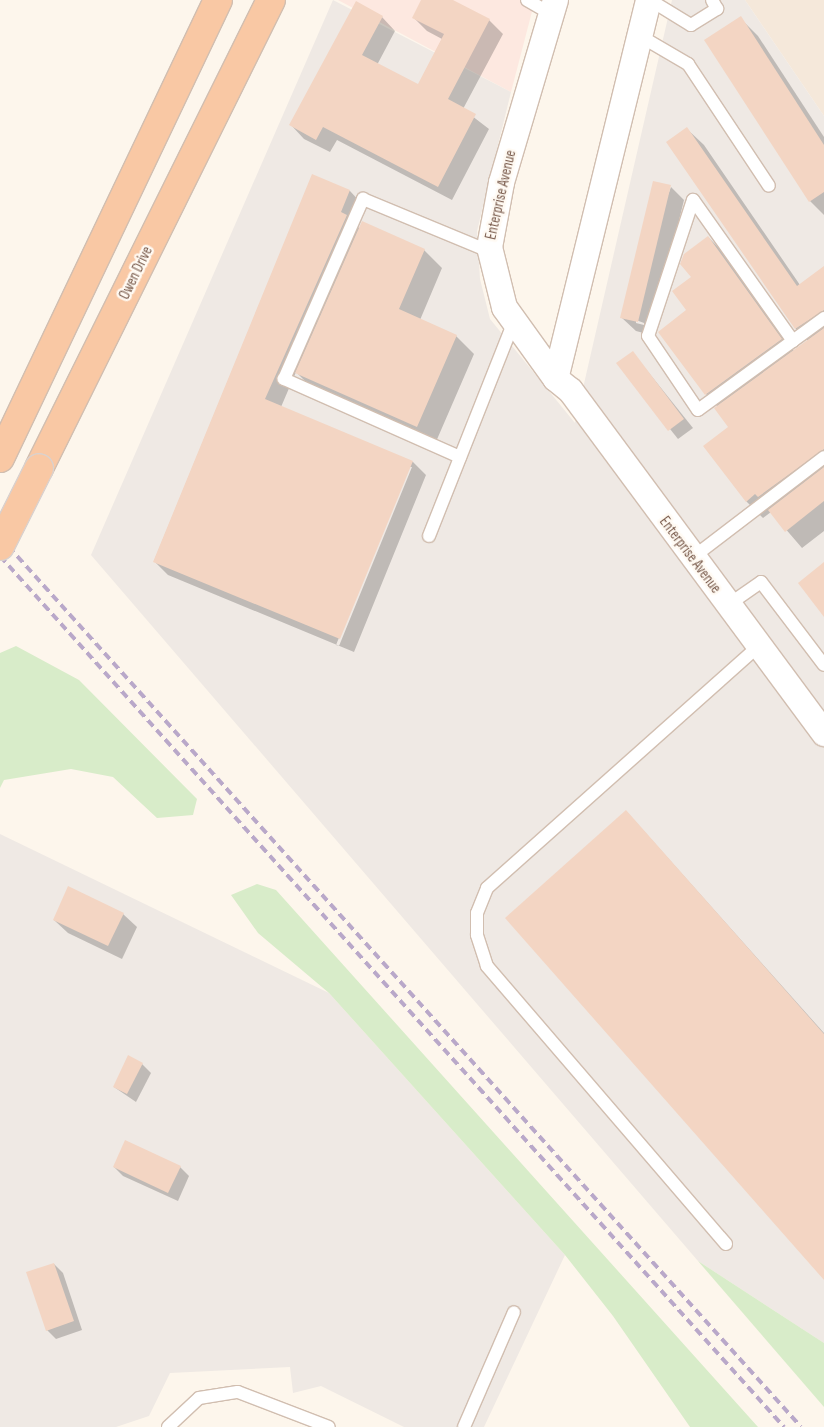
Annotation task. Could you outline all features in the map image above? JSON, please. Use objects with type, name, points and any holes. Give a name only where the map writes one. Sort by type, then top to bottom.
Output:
[{"type":"highway","points":[[5,447],[218,0]]},
{"type":"highway","name":"Owen Drive","points":[[0,546],[271,0]]},
{"type":"street","points":[[555,378],[649,0]]},
{"type":"street","name":"Enterprise Avenue","points":[[553,7],[501,182],[491,252],[504,307],[555,378],[570,390],[692,558],[824,733]]},
{"type":"lane","points":[[526,0],[553,7]]},
{"type":"lane","points":[[649,0],[692,25],[717,9],[712,0]]},
{"type":"lane","points":[[640,36],[688,64],[769,186]]},
{"type":"lane","points":[[460,457],[284,379],[363,199],[491,252]]},
{"type":"lane","points":[[793,341],[693,200],[648,336],[698,410],[793,341],[824,318]]},
{"type":"lane","points":[[429,536],[514,321]]},
{"type":"lane","points":[[692,558],[824,458]]},
{"type":"lane","points":[[728,604],[761,582],[824,665]]},
{"type":"lane","points":[[726,1244],[487,966],[477,935],[477,913],[487,888],[758,646]]},
{"type":"lane","points":[[464,1427],[514,1312]]},
{"type":"lane","points":[[168,1427],[200,1398],[238,1392],[329,1427]]},
{"type":"shaded area","points":[[333,0],[511,92],[477,231],[480,279],[490,319],[575,423],[672,0],[745,0],[824,116],[824,1343],[698,1261],[91,555]]},
{"type":"shaded area","points":[[338,0],[535,0],[511,92]]},
{"type":"shaded area","points":[[745,0],[824,0],[824,116]]},
{"type":"shaded area","points":[[0,834],[329,993],[565,1255],[484,1427],[404,1427],[321,1386],[293,1393],[290,1367],[170,1373],[149,1416],[116,1427],[0,1427]]},
{"type":"green space","points":[[16,646],[79,680],[197,799],[193,815],[157,818],[113,777],[71,769],[4,780],[0,788],[0,653]]},
{"type":"green space","points":[[257,884],[276,890],[758,1427],[690,1427],[613,1316],[565,1255],[329,993],[258,933],[231,895]]},
{"type":"green space","points":[[698,1261],[824,1343],[824,1407]]},
{"type":"building","points":[[421,0],[453,0],[490,19],[448,99],[476,114],[438,187],[323,127],[316,140],[289,125],[356,1],[383,16],[362,55],[418,84],[444,34],[412,18]]},
{"type":"building","points":[[741,16],[824,145],[824,192],[809,202],[704,40]]},
{"type":"building","points":[[687,127],[797,286],[824,266],[824,310],[795,329],[666,142]]},
{"type":"building","points":[[312,174],[350,190],[341,212],[347,215],[265,399],[413,461],[340,639],[153,562]]},
{"type":"building","points":[[653,181],[671,185],[638,322],[620,318]]},
{"type":"building","points":[[362,221],[425,249],[399,309],[457,335],[417,427],[295,373]]},
{"type":"building","points":[[708,236],[782,339],[705,395],[658,332],[686,310],[672,291],[691,277],[680,264],[684,254]]},
{"type":"building","points":[[824,328],[824,449],[758,497],[755,494],[746,502],[703,446],[728,427],[714,408]]},
{"type":"building","points":[[633,351],[684,419],[668,431],[616,363]]},
{"type":"building","points":[[824,467],[824,501],[785,532],[768,510]]},
{"type":"building","points":[[824,562],[824,617],[798,583]]},
{"type":"building","points":[[626,810],[824,1034],[824,1280],[505,918]]},
{"type":"building","points":[[68,886],[124,913],[108,946],[53,920]]},
{"type":"building","points":[[128,1055],[143,1063],[127,1094],[113,1087]]},
{"type":"building","points":[[125,1140],[181,1166],[168,1193],[113,1167]]},
{"type":"building","points":[[54,1263],[74,1321],[46,1331],[26,1272]]},
{"type":"railway","points":[[0,537],[801,1427]]},
{"type":"railway","points":[[0,556],[784,1427]]}]
